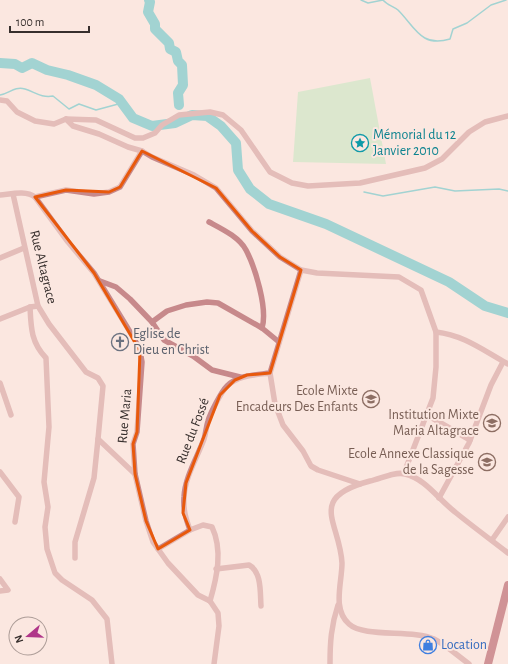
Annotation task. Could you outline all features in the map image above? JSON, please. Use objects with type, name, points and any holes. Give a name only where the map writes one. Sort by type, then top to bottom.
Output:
[{"type":"main road","points":[[488,664],[508,585]]},
{"type":"street","points":[[0,100],[7,101],[17,112],[35,121],[54,124],[66,119],[96,120],[135,138],[143,138],[155,133],[162,125],[179,115],[210,112],[217,113],[224,115],[241,130],[270,172],[292,183],[321,186],[360,183],[426,168],[442,159],[469,132],[485,122],[508,116]]},
{"type":"street","points":[[66,119],[73,126],[99,134],[128,147],[142,151],[152,157],[194,175],[216,188],[252,231],[280,257],[301,270],[347,275],[399,277],[421,290],[436,332],[437,343],[433,398],[404,473]]},
{"type":"street","points":[[0,195],[23,193],[31,194],[35,197],[66,190],[94,194],[109,192],[120,187],[142,151]]},
{"type":"street","name":"Rue Altagrace","points":[[13,194],[38,306],[49,324],[86,372],[98,378],[103,386],[98,439]]},
{"type":"street","name":"Rue Maria","points":[[35,197],[68,242],[100,281],[135,340],[141,358],[138,432],[133,444],[135,474],[146,521],[153,542],[158,549],[189,586],[198,595],[210,601]]},
{"type":"street","points":[[210,222],[231,235],[246,249],[261,293],[264,313],[262,328]]},
{"type":"street","points":[[0,258],[24,248]]},
{"type":"street","points":[[301,270],[270,373],[275,404],[283,425],[303,451],[311,466],[318,470],[360,484]]},
{"type":"street","points":[[100,281],[116,287],[130,299],[152,322],[164,340],[193,356],[212,370],[231,376],[243,377]]},
{"type":"street","points":[[152,322],[166,311],[186,305],[207,302],[218,303],[262,328],[280,342]]},
{"type":"street","points":[[0,319],[30,307],[38,306]]},
{"type":"street","points":[[30,307],[34,341],[37,348],[46,358],[49,427],[44,482],[48,507],[46,527],[47,549],[55,573],[62,580],[92,600],[104,612],[107,619],[112,664]]},
{"type":"street","points":[[436,332],[449,333],[468,341],[488,351],[506,363],[491,385],[470,440],[438,498]]},
{"type":"street","name":"Rue du Fossé","points":[[190,530],[183,513],[184,496],[194,462],[204,438],[208,419],[220,395],[227,386],[243,377],[270,373]]},
{"type":"street","points":[[0,383],[11,415]]},
{"type":"street","points":[[427,415],[470,440]]},
{"type":"street","points":[[98,439],[135,474]]},
{"type":"street","points":[[75,558],[75,542],[88,493],[94,478],[98,439]]},
{"type":"street","points":[[0,472],[19,497],[15,522]]},
{"type":"street","points":[[330,664],[330,638],[338,605],[342,577],[342,557],[332,522],[332,508],[340,493],[360,484],[404,473],[419,479],[438,498],[508,553]]},
{"type":"street","points":[[492,540],[508,517]]},
{"type":"street","points":[[158,549],[190,530],[203,525],[212,527],[218,544],[216,569],[210,601],[218,613],[219,626],[214,664]]},
{"type":"street","points":[[216,569],[249,565],[252,567],[256,571],[261,606]]},
{"type":"street","points":[[0,579],[8,590],[0,591]]},
{"type":"street","points":[[338,605],[348,624],[355,628],[385,633],[408,633],[434,639],[469,664]]},
{"type":"highlighted area","points":[[142,151],[216,188],[252,231],[280,257],[301,270],[270,373],[247,375],[235,380],[220,395],[186,483],[183,513],[190,530],[158,549],[146,521],[135,474],[133,444],[137,432],[140,351],[94,273],[35,197],[66,190],[109,192],[120,187]]},
{"type":"green space","points":[[370,78],[386,164],[293,162],[298,92]]},
{"type":"waterway","points":[[149,0],[148,12],[155,24],[155,29],[169,43],[170,49],[176,52],[178,61],[182,65],[183,85],[178,93],[179,105]]},
{"type":"waterway","points":[[361,0],[368,3],[383,0],[398,10],[414,29],[425,38],[432,41],[450,39],[453,29],[467,23],[491,5],[506,0]]},
{"type":"waterway","points":[[0,63],[15,64],[22,68],[32,63],[47,70],[68,75],[96,85],[119,99],[133,118],[152,126],[175,123],[192,115],[207,116],[221,126],[236,143],[238,170],[250,189],[269,204],[326,224],[449,282],[485,306],[508,313]]},
{"type":"waterway","points":[[0,95],[21,88],[42,95],[53,96],[69,109],[79,104],[96,110],[122,103]]},
{"type":"waterway","points":[[364,192],[383,196],[435,187],[455,191],[499,189],[508,191]]},
{"type":"place","name":"Mémorial du 12 Janvier 2010","points":[[360,143]]},
{"type":"place","name":"Eglise de Dieu en Christ","points":[[120,342]]},
{"type":"place","name":"Ecole Mixte Encadeurs Des Enfants","points":[[371,399]]},
{"type":"place","name":"Institution Mixte Maria Altagrace","points":[[492,423]]},
{"type":"place","name":"Ecole Annexe Classique de la Sagesse","points":[[487,462]]},
{"type":"place","name":"Location","points":[[428,645]]}]
